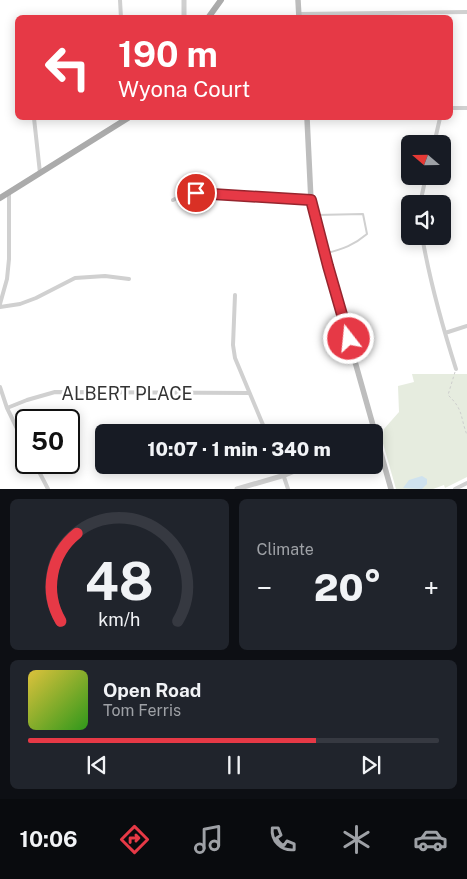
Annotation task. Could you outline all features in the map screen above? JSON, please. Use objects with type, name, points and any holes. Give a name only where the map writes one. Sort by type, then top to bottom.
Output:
[{"type":"main road","points":[[210,15],[221,0]]},
{"type":"main road","points":[[298,0],[299,15]]},
{"type":"main road","points":[[0,197],[123,120]]},
{"type":"main road","points":[[307,120],[311,200],[370,424]]},
{"type":"main road","points":[[383,465],[391,489]]},
{"type":"street","points":[[120,0],[121,15]]},
{"type":"street","points":[[184,0],[184,15]]},
{"type":"street","points":[[341,15],[467,12]]},
{"type":"street","points":[[453,108],[467,108]]},
{"type":"street","points":[[34,120],[40,173]]},
{"type":"street","points":[[436,135],[440,120]]},
{"type":"street","points":[[8,193],[9,259],[7,279],[0,305],[20,304],[75,278],[105,276],[129,279]]},
{"type":"street","points":[[173,200],[185,194],[196,193],[311,200]]},
{"type":"street","points":[[424,245],[428,272],[456,369]]},
{"type":"street","points":[[235,295],[233,345],[235,358],[263,424]]},
{"type":"street","points":[[445,333],[467,326]]},
{"type":"street","points":[[0,387],[15,424]]},
{"type":"street","name":"ALBERT PLACE","points":[[7,408],[34,397],[55,392],[249,393]]},
{"type":"street","points":[[40,474],[48,489]]},
{"type":"street","points":[[237,489],[285,475],[288,489]]},
{"type":"street","points":[[455,489],[467,483]]},
{"type":"lane","points":[[315,216],[363,214],[366,223],[367,234],[355,244],[347,248],[324,253]]},
{"type":"path","points":[[456,369],[448,395],[457,404],[462,413],[467,435]]},
{"type":"shaded area","points":[[412,374],[467,374],[467,477],[445,488],[444,485],[433,489],[396,489],[383,444],[383,434],[384,429],[399,412],[398,386],[414,382]]},
{"type":"water","points":[[422,476],[427,479],[427,484],[422,489],[403,488],[409,480]]},
{"type":"route","points":[[196,193],[311,200],[349,339]]}]
